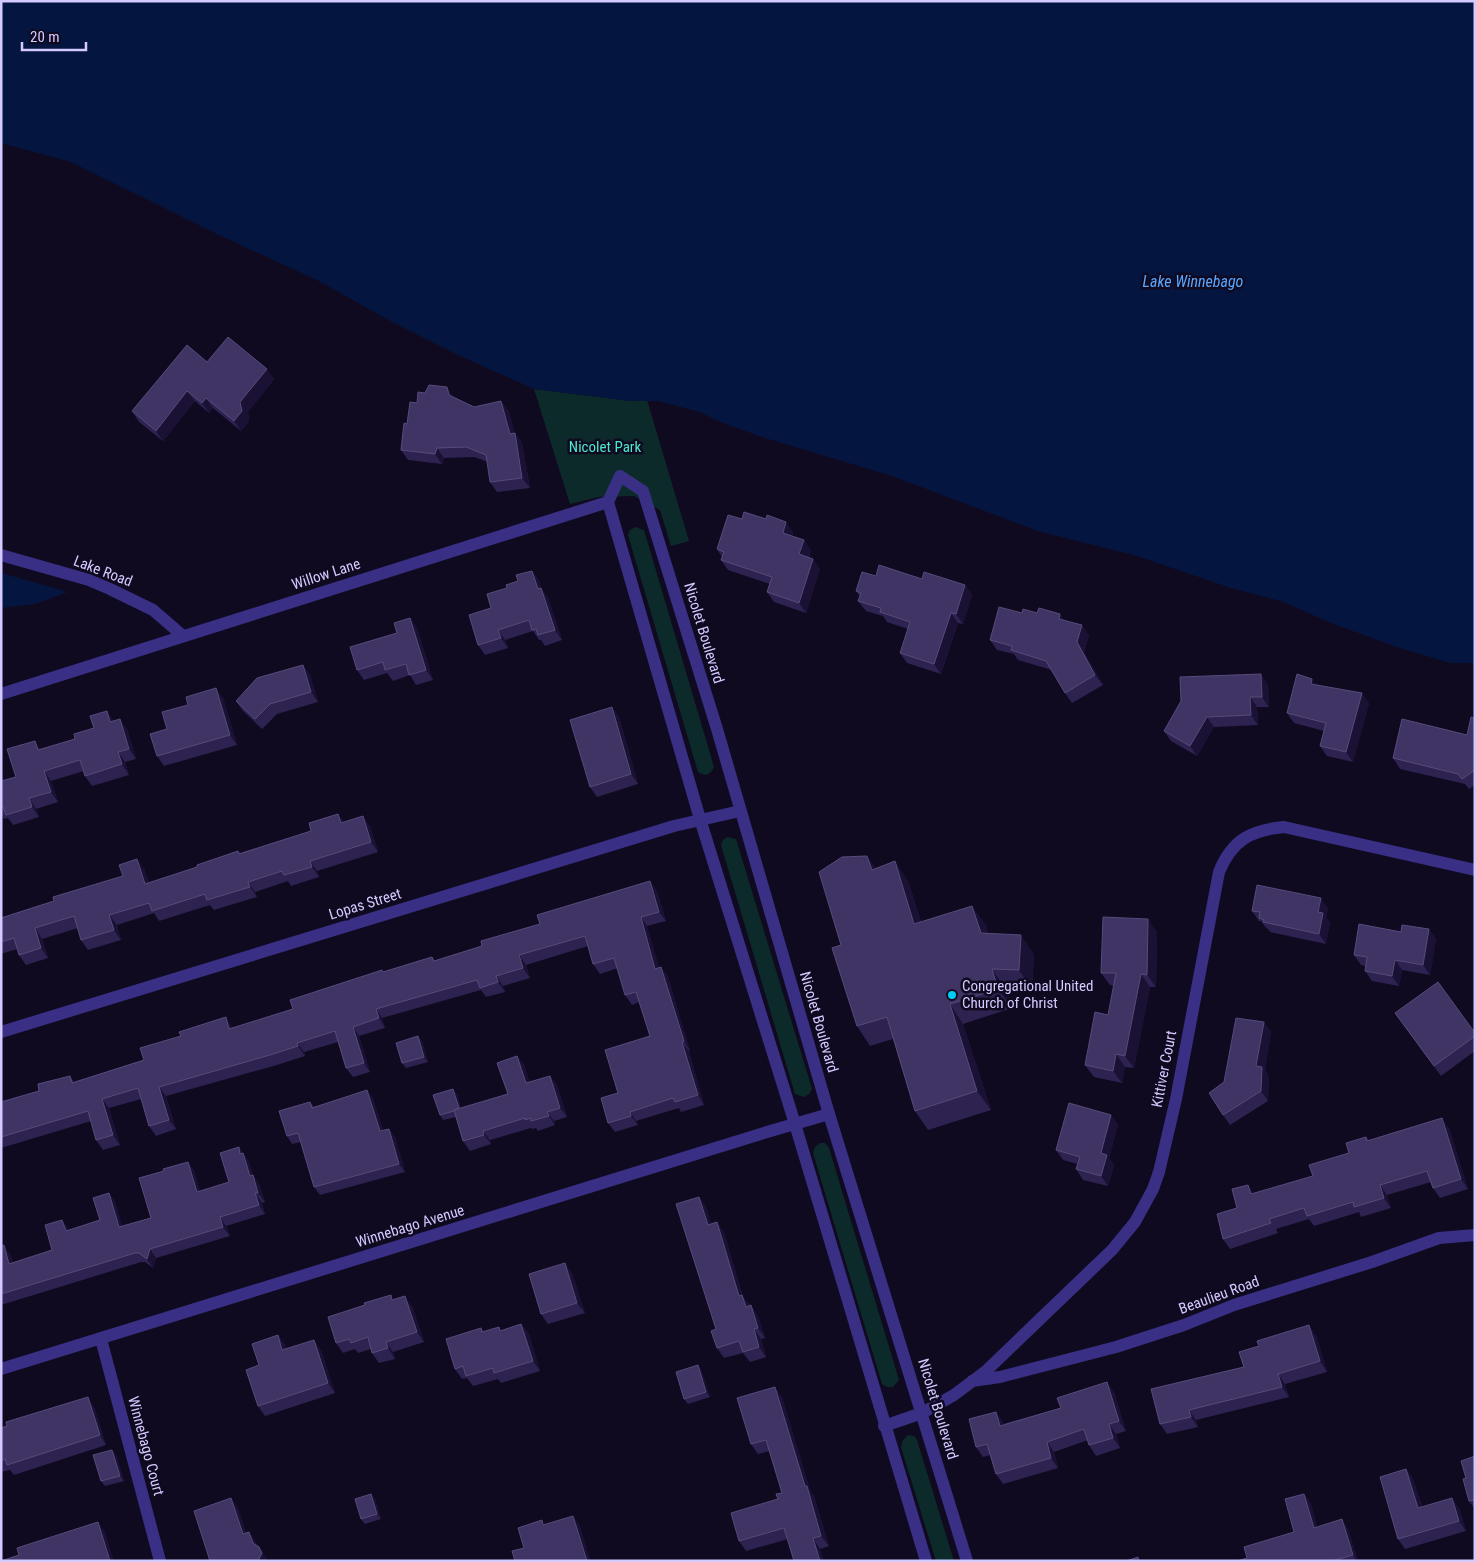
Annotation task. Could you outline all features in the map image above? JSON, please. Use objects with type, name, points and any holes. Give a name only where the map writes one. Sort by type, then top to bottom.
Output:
[{"type":"street","name":"Nicolet Boulevard","points":[[608,502],[620,476],[643,491],[717,729],[829,1114],[967,1561]]},
{"type":"street","name":"Willow Lane","points":[[1,694],[608,502]]},
{"type":"street","points":[[608,502],[700,819],[795,1124],[926,1561]]},
{"type":"street","name":"Lake Road","points":[[1,555],[90,580],[153,610],[183,636]]},
{"type":"street","name":"Lopas Street","points":[[1,1032],[664,829],[740,811]]},
{"type":"street","name":"Kittiver Court","points":[[884,1426],[922,1414],[954,1395],[986,1371],[1112,1250],[1125,1236],[1145,1206],[1159,1172],[1176,1098],[1219,872],[1224,860],[1236,844],[1252,833],[1265,829],[1284,827],[1475,870]]},
{"type":"street","name":"Winnebago Avenue","points":[[1,1369],[829,1114]]},
{"type":"street","name":"Beaulieu Road","points":[[972,1381],[1000,1377],[1116,1347],[1184,1325],[1234,1305],[1372,1262],[1439,1238],[1475,1235]]},
{"type":"street","name":"Winnebago Court","points":[[101,1339],[160,1561]]},
{"type":"green space","name":"Nicolet Park","points":[[534,389],[631,401],[647,400],[689,541],[671,546],[660,510],[634,496],[598,497],[570,504]]},
{"type":"green space","points":[[635,527],[644,530],[714,767],[707,774],[698,772],[628,535],[630,530]]},
{"type":"green space","points":[[727,837],[736,839],[812,1089],[804,1097],[795,1094],[721,845]]},
{"type":"green space","points":[[820,1143],[825,1143],[829,1148],[899,1380],[893,1387],[887,1387],[882,1384],[813,1153],[815,1147]]},
{"type":"green space","points":[[908,1435],[914,1436],[917,1440],[954,1561],[936,1561],[901,1447],[903,1440]]},
{"type":"water","name":"Lake Winnebago","points":[[1,1],[1475,1],[1475,663],[1450,663],[1397,647],[1331,623],[1284,602],[1231,588],[1134,555],[1038,531],[892,476],[759,436],[718,421],[700,412],[658,401],[631,401],[534,389],[458,355],[392,322],[319,281],[219,235],[71,162],[1,143]]},
{"type":"water","points":[[1,573],[68,592],[35,604],[1,608]]},
{"type":"building","points":[[228,337],[267,369],[240,402],[242,411],[234,421],[206,398],[202,403],[187,391],[156,431],[132,411],[187,345],[207,362]]},
{"type":"building","points":[[429,385],[447,387],[449,395],[474,407],[501,401],[510,434],[515,433],[522,478],[490,482],[486,455],[466,447],[437,448],[435,454],[401,450],[404,423],[407,424],[410,402],[417,403],[418,392],[425,393]]},
{"type":"building","points":[[744,512],[766,519],[767,515],[786,522],[783,533],[804,540],[799,554],[813,559],[799,603],[767,592],[772,577],[721,560],[724,552],[717,549],[728,515],[742,519]]},
{"type":"building","points":[[879,565],[922,579],[924,572],[965,585],[956,614],[951,613],[934,664],[900,653],[910,622],[880,612],[881,608],[858,601],[861,593],[856,591],[862,572],[876,576]]},
{"type":"building","points":[[532,571],[538,589],[541,588],[555,630],[538,635],[536,629],[532,630],[529,620],[498,630],[501,638],[478,645],[469,615],[491,608],[487,594],[507,588],[506,585],[518,581],[516,575]]},
{"type":"building","points":[[999,607],[1022,613],[1023,609],[1037,613],[1039,608],[1060,614],[1059,619],[1082,625],[1077,642],[1095,675],[1065,693],[1046,661],[1011,650],[1012,646],[990,640]]},
{"type":"building","points":[[410,618],[426,670],[409,675],[406,664],[385,670],[383,662],[357,670],[350,647],[397,633],[394,623]]},
{"type":"building","points":[[303,665],[311,692],[270,704],[255,719],[236,701],[257,678]]},
{"type":"building","points":[[1261,674],[1262,697],[1250,697],[1251,715],[1207,717],[1190,746],[1164,731],[1181,701],[1180,677]]},
{"type":"building","points":[[1297,674],[1312,679],[1311,684],[1362,693],[1346,752],[1320,746],[1326,723],[1287,713]]},
{"type":"building","points":[[216,688],[230,735],[157,756],[150,734],[167,729],[162,712],[188,705],[186,697]]},
{"type":"building","points":[[612,707],[631,774],[590,787],[570,720]]},
{"type":"building","points":[[107,711],[110,722],[120,719],[129,749],[118,752],[122,764],[85,776],[80,760],[44,771],[51,792],[29,798],[32,807],[6,815],[3,807],[1,808],[1,781],[16,777],[7,749],[35,741],[38,750],[75,739],[74,734],[94,728],[90,716]]},
{"type":"building","points":[[1471,717],[1475,718],[1475,770],[1462,779],[1458,774],[1393,758],[1402,719],[1467,735]]},
{"type":"building","points":[[338,814],[341,823],[363,816],[371,842],[310,861],[312,867],[284,875],[282,871],[248,882],[250,887],[207,900],[205,894],[152,911],[149,903],[109,915],[114,930],[81,940],[74,916],[35,928],[41,948],[19,955],[14,938],[1,942],[1,918],[54,901],[53,897],[123,876],[119,865],[137,859],[145,884],[238,851],[239,854],[311,831],[309,823]]},
{"type":"building","name":"Congregational United Church of Christ","points":[[867,856],[872,870],[895,861],[914,924],[972,906],[981,933],[1021,935],[1019,970],[992,969],[998,989],[950,1004],[977,1091],[915,1111],[887,1017],[857,1026],[832,948],[841,945],[819,872],[842,857]]},
{"type":"building","points":[[650,881],[659,912],[641,917],[655,969],[661,967],[684,1041],[682,1042],[698,1095],[675,1102],[673,1098],[630,1112],[631,1116],[608,1123],[601,1098],[618,1093],[605,1050],[650,1036],[636,992],[625,995],[614,958],[593,964],[585,936],[519,955],[523,968],[496,976],[498,982],[480,988],[477,980],[376,1009],[379,1018],[353,1027],[364,1063],[346,1068],[335,1031],[297,1043],[298,1046],[270,1055],[159,1087],[169,1120],[149,1126],[138,1088],[102,1099],[113,1135],[96,1140],[88,1111],[1,1137],[1,1102],[39,1091],[38,1084],[70,1076],[72,1083],[144,1060],[140,1048],[181,1036],[179,1032],[226,1017],[229,1029],[293,1009],[290,1000],[382,970],[383,972],[432,957],[434,961],[482,946],[481,941],[540,924],[537,915]]},
{"type":"building","points":[[1257,885],[1321,898],[1318,912],[1323,913],[1319,934],[1263,922],[1264,920],[1259,918],[1260,912],[1252,911]]},
{"type":"building","points":[[1103,917],[1148,919],[1147,975],[1141,974],[1125,1056],[1116,1054],[1113,1071],[1085,1065],[1095,1012],[1108,1015],[1116,973],[1101,973]]},
{"type":"building","points":[[1359,924],[1401,932],[1402,925],[1429,929],[1423,965],[1395,960],[1392,976],[1365,971],[1367,957],[1354,955]]},
{"type":"building","points":[[1438,982],[1475,1033],[1475,1036],[1434,1066],[1395,1013]]},
{"type":"building","points":[[1236,1018],[1264,1022],[1256,1066],[1262,1067],[1261,1091],[1223,1115],[1209,1093],[1224,1082]]},
{"type":"building","points":[[418,1036],[424,1057],[402,1063],[396,1043]]},
{"type":"building","points":[[517,1056],[526,1083],[550,1076],[560,1108],[547,1112],[549,1116],[531,1121],[531,1118],[525,1120],[525,1118],[483,1131],[484,1135],[463,1141],[454,1110],[508,1094],[497,1063]]},
{"type":"building","points":[[453,1089],[459,1108],[440,1115],[433,1095]]},
{"type":"building","points":[[367,1090],[380,1131],[389,1129],[399,1164],[314,1187],[298,1133],[287,1136],[279,1111],[310,1102],[312,1108]]},
{"type":"building","points":[[1069,1103],[1111,1115],[1101,1153],[1107,1155],[1101,1176],[1076,1169],[1080,1157],[1056,1150]]},
{"type":"building","points":[[1442,1118],[1461,1179],[1433,1188],[1427,1171],[1380,1185],[1384,1198],[1354,1207],[1353,1202],[1307,1216],[1304,1208],[1269,1219],[1271,1223],[1223,1239],[1217,1214],[1237,1208],[1232,1189],[1248,1185],[1251,1194],[1313,1176],[1309,1165],[1349,1153],[1346,1143],[1366,1137],[1367,1141]]},
{"type":"building","points":[[239,1147],[240,1154],[243,1153],[250,1176],[253,1175],[258,1193],[255,1193],[259,1205],[220,1217],[223,1227],[150,1249],[147,1259],[139,1253],[135,1253],[1,1294],[1,1246],[4,1245],[9,1264],[52,1250],[45,1225],[62,1220],[66,1231],[100,1220],[93,1198],[109,1193],[119,1227],[151,1218],[139,1178],[188,1162],[197,1192],[229,1182],[220,1153]]},
{"type":"building","points":[[699,1197],[708,1225],[717,1222],[739,1296],[742,1295],[746,1307],[751,1305],[758,1328],[754,1329],[759,1347],[743,1352],[739,1341],[717,1348],[711,1331],[716,1329],[676,1204]]},
{"type":"building","points":[[565,1263],[577,1303],[541,1314],[529,1274]]},
{"type":"building","points":[[391,1295],[392,1300],[405,1296],[417,1332],[386,1342],[388,1348],[372,1353],[368,1337],[351,1343],[349,1339],[336,1343],[328,1317]]},
{"type":"building","points":[[521,1324],[533,1361],[494,1373],[493,1368],[466,1376],[463,1366],[455,1369],[446,1339],[481,1328],[482,1332],[499,1327],[500,1331]]},
{"type":"building","points":[[1309,1325],[1320,1361],[1278,1374],[1282,1387],[1189,1410],[1191,1417],[1160,1424],[1151,1389],[1244,1367],[1239,1352],[1259,1346],[1257,1341]]},
{"type":"building","points":[[278,1335],[282,1350],[314,1340],[328,1383],[258,1406],[246,1370],[259,1365],[252,1344]]},
{"type":"building","points":[[698,1365],[706,1392],[684,1399],[676,1372]]},
{"type":"building","points":[[1107,1382],[1119,1421],[1109,1424],[1113,1438],[1089,1445],[1084,1429],[1047,1442],[1051,1458],[996,1474],[987,1444],[976,1447],[969,1419],[996,1412],[1000,1426],[1061,1408],[1057,1398]]},
{"type":"building","points":[[775,1387],[821,1536],[813,1538],[820,1561],[794,1561],[784,1528],[739,1541],[731,1513],[778,1499],[776,1494],[782,1493],[766,1440],[751,1444],[737,1398]]},
{"type":"building","points":[[88,1397],[100,1435],[7,1465],[5,1459],[1,1461],[1,1428],[7,1426],[6,1422]]},
{"type":"building","points":[[112,1450],[120,1476],[101,1481],[93,1455]]},
{"type":"building","points":[[1475,1456],[1475,1500],[1469,1501],[1463,1479],[1466,1478],[1461,1461]]},
{"type":"building","points":[[1406,1469],[1418,1508],[1452,1498],[1459,1521],[1398,1539],[1380,1477]]},
{"type":"building","points":[[371,1494],[377,1514],[361,1519],[355,1499]]},
{"type":"building","points":[[1304,1494],[1314,1528],[1342,1519],[1353,1555],[1332,1561],[1237,1561],[1247,1558],[1244,1547],[1294,1532],[1285,1499]]},
{"type":"building","points":[[231,1498],[243,1534],[249,1532],[253,1543],[259,1547],[262,1553],[258,1561],[210,1561],[194,1511]]},
{"type":"building","points":[[573,1516],[587,1561],[515,1561],[512,1551],[524,1548],[518,1528],[542,1520],[543,1525]]},
{"type":"building","points":[[98,1522],[110,1561],[1,1561],[19,1555],[17,1548]]},
{"type":"building","points":[[1138,1557],[1139,1561],[1126,1561]]},
{"type":"place","name":"Congregational United Church of Christ","points":[[952,995]]}]
